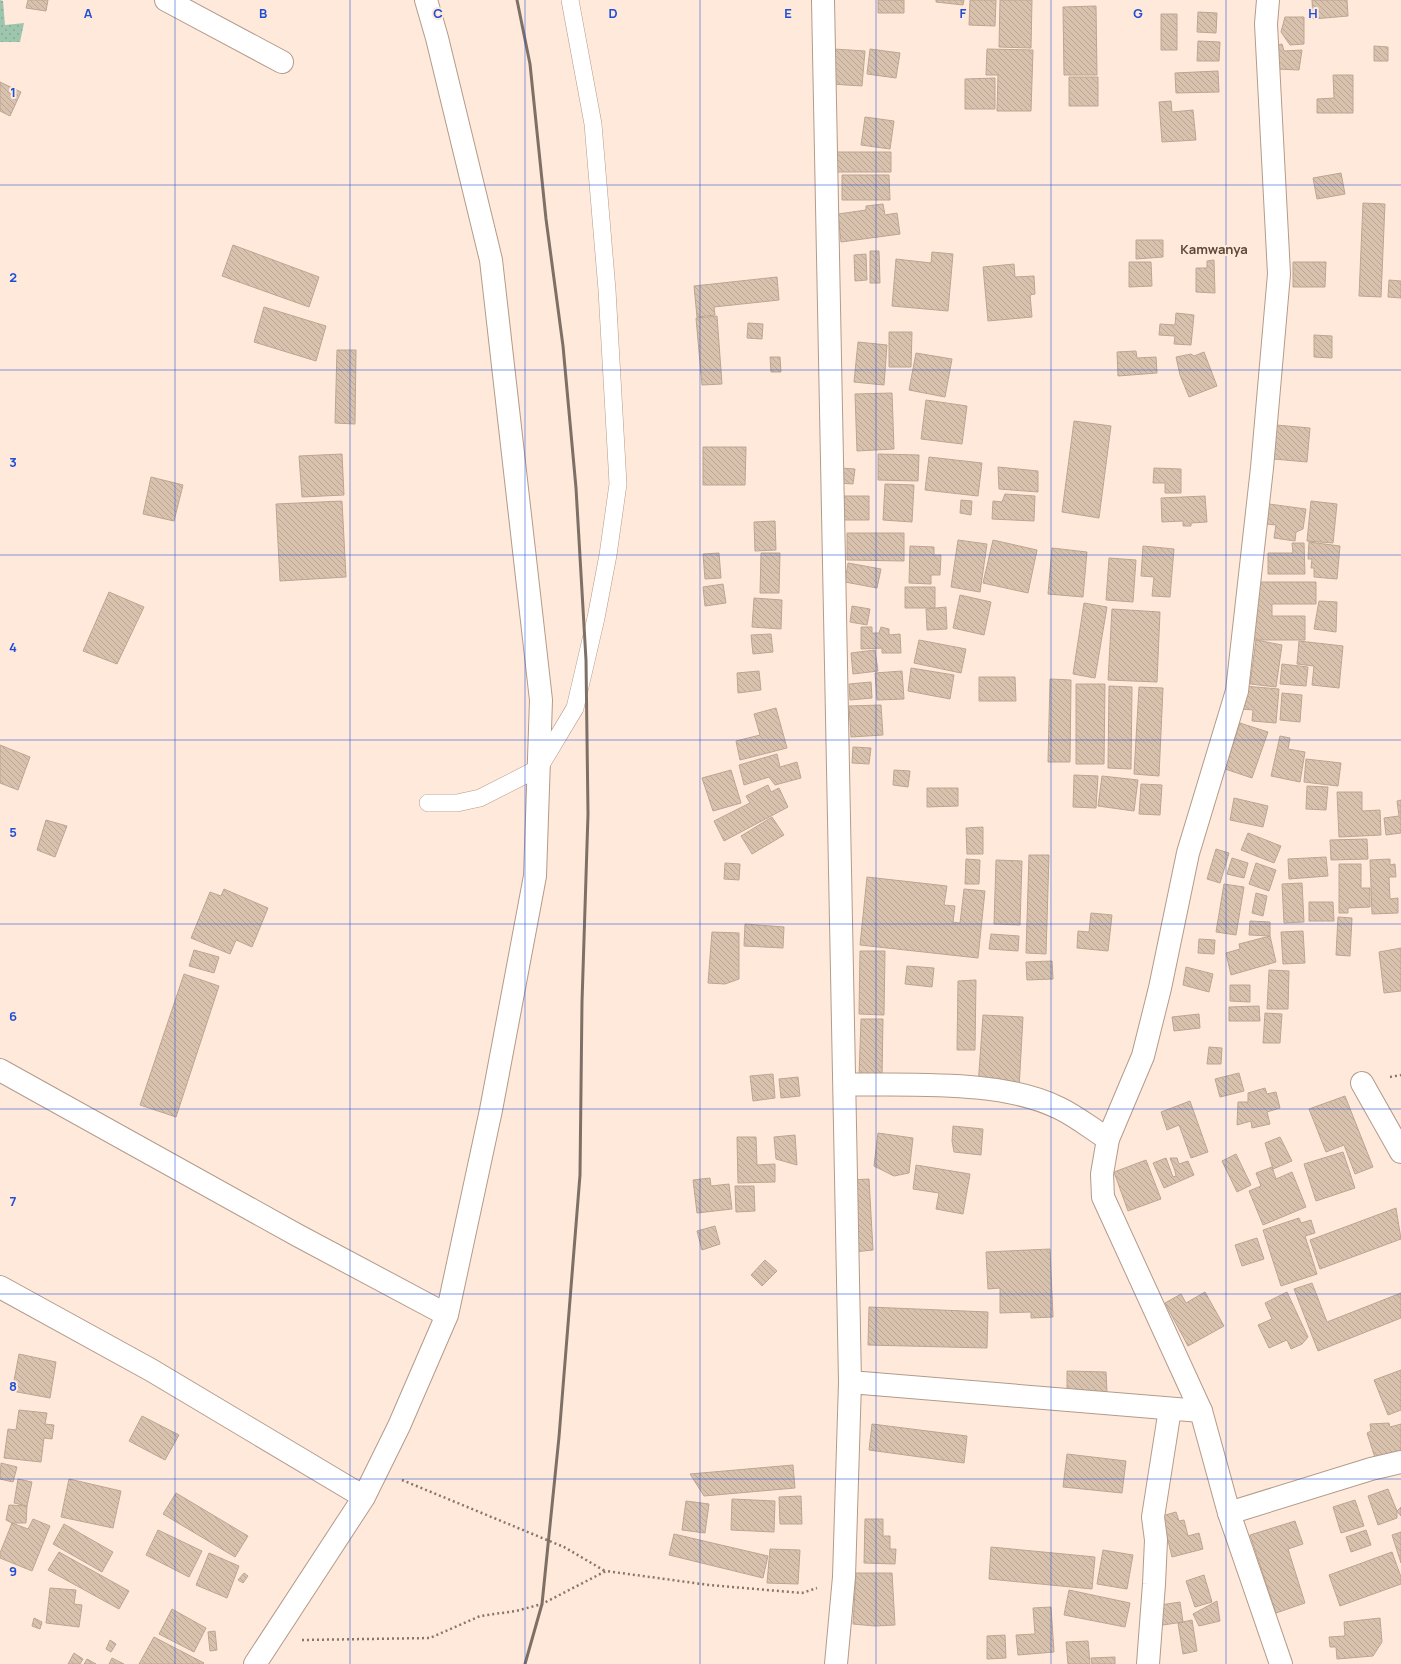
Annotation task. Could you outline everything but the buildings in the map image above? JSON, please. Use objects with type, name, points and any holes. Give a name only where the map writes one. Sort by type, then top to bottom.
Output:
[{"type":"street","points":[[166,0],[282,62]]},
{"type":"street","points":[[255,1664],[364,1497],[378,1470],[447,1314],[491,1110],[535,876],[541,700],[491,260],[437,38],[426,0]]},
{"type":"street","points":[[823,0],[850,1382],[844,1577],[836,1664]]},
{"type":"street","points":[[1268,0],[1266,24],[1279,274],[1262,468],[1237,691],[1188,853],[1160,988],[1143,1056],[1108,1139],[1102,1174],[1103,1197],[1201,1412],[1229,1513],[1280,1664]]},
{"type":"street","points":[[0,1070],[297,1235],[447,1314]]},
{"type":"street","points":[[1362,1083],[1401,1152]]},
{"type":"street","points":[[845,1084],[976,1087],[1024,1095],[1060,1108],[1108,1139]]},
{"type":"street","points":[[0,1287],[151,1370],[364,1497]]},
{"type":"street","points":[[850,1382],[1201,1412]]},
{"type":"street","points":[[1148,1664],[1156,1540],[1154,1516],[1170,1409]]},
{"type":"street","points":[[1229,1513],[1372,1469],[1401,1462]]},
{"type":"lane","points":[[428,803],[450,804],[480,798],[538,768],[575,708],[596,618],[608,555],[618,484],[607,290],[593,124],[570,0]]},
{"type":"path","points":[[378,1470],[564,1547],[606,1571],[709,1585],[802,1594],[844,1577]]},
{"type":"path","points":[[271,1640],[430,1638],[480,1616],[516,1611],[542,1604],[606,1571]]},
{"type":"green space","points":[[0,0],[3,1],[5,25],[24,23],[20,42],[0,42]]},
{"type":"railway","points":[[517,0],[530,64],[546,219],[563,346],[576,488],[586,660],[588,814],[582,1002],[580,1175],[559,1437],[542,1604],[525,1664]]},
{"type":"district","name":"Kamwanya","points":[[1214,249]]}]
